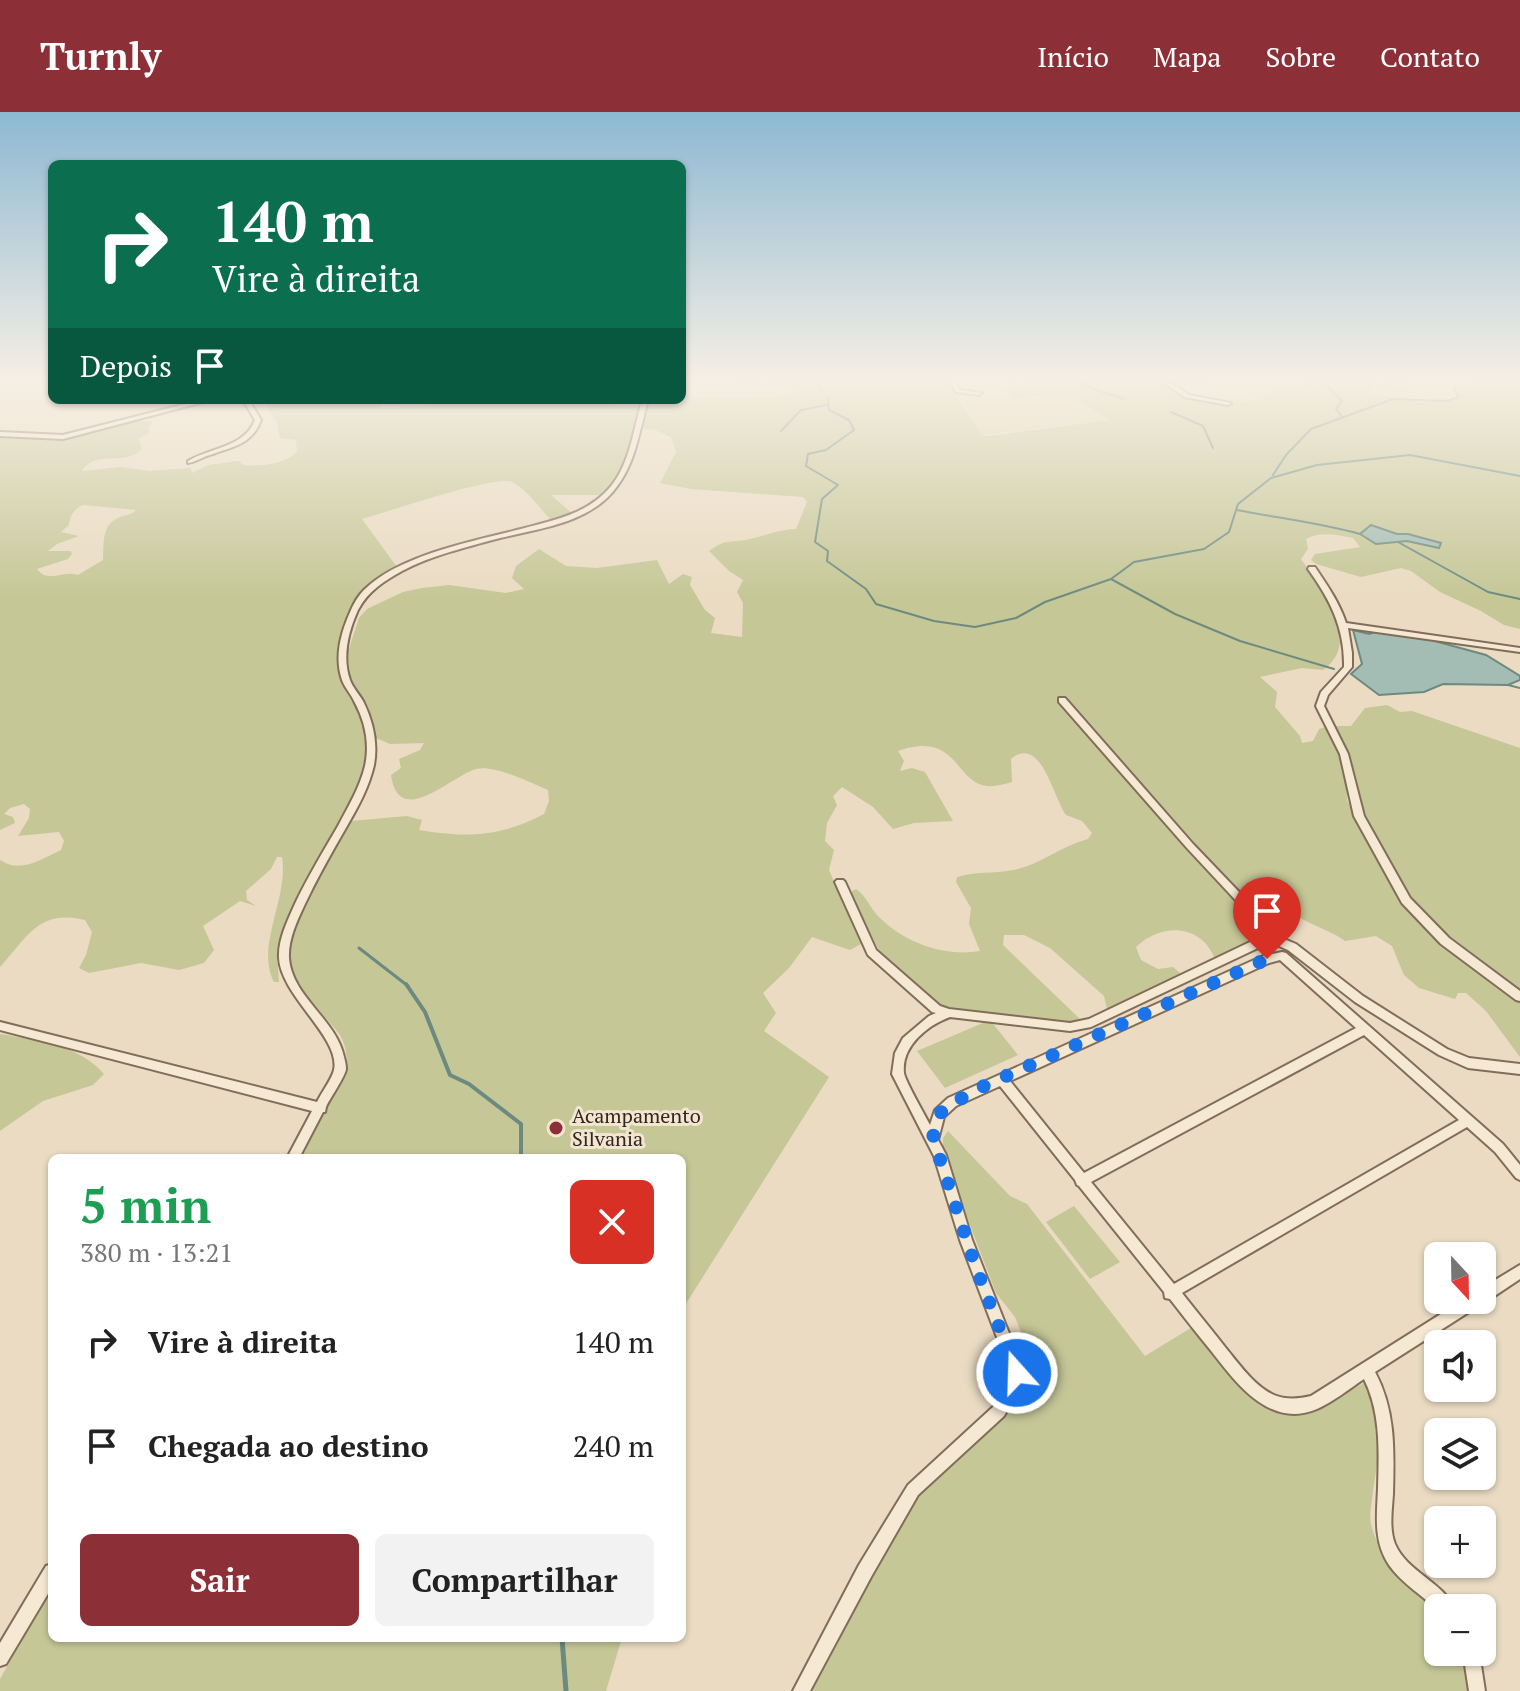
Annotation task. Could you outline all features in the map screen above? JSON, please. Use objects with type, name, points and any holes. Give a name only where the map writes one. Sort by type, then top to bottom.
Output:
[{"type":"street","points":[[190,462],[211,451]]},
{"type":"street","points":[[295,1154],[340,1069],[340,1055],[322,1022],[302,1000],[290,980],[284,943],[293,919],[358,796],[369,763],[372,742],[369,722],[347,683],[344,669],[344,637],[357,604],[381,580],[410,563],[570,518],[593,506],[619,483],[629,451]]},
{"type":"street","points":[[1312,569],[1330,594],[1345,625],[1348,667],[1324,694],[1320,706],[1344,754],[1359,816],[1415,912],[1456,950],[1520,997]]},
{"type":"street","points":[[1345,625],[1520,650]]},
{"type":"street","points":[[1062,700],[1190,846],[1280,941],[1359,999],[1443,1052],[1468,1063],[1520,1069]]},
{"type":"street","points":[[840,882],[872,952],[936,1009],[950,1013],[1070,1027],[1091,1023],[1254,945],[1273,939],[1280,941]]},
{"type":"street","points":[[933,1138],[936,1120],[944,1108],[1001,1079],[1277,956],[1291,961],[1508,1157],[1520,1174]]},
{"type":"street","points":[[801,1691],[865,1571],[913,1490],[999,1411],[1015,1384],[1013,1361],[971,1254],[933,1138],[900,1081],[899,1064],[907,1041],[933,1019],[950,1013]]},
{"type":"street","points":[[0,1026],[321,1108]]},
{"type":"street","points":[[1081,1181],[1365,1029]]},
{"type":"street","points":[[1001,1079],[1170,1293],[1252,1389],[1276,1406],[1286,1408],[1314,1403],[1454,1314]]},
{"type":"street","points":[[1170,1293],[1468,1121]]},
{"type":"street","points":[[1496,1287],[1520,1271]]},
{"type":"street","points":[[1367,1371],[1378,1388],[1386,1429],[1384,1529],[1387,1547],[1401,1568],[1430,1594]]},
{"type":"street","points":[[0,1658],[48,1579]]},
{"type":"street","points":[[1473,1666],[1477,1691]]},
{"type":"green space","points":[[0,451],[140,451],[127,457],[95,461],[82,471],[121,467],[150,471],[191,468],[192,473],[208,465],[239,461],[243,465],[272,464],[297,452],[627,451],[620,475],[606,495],[551,495],[573,514],[552,521],[523,490],[512,482],[502,481],[362,519],[397,567],[361,593],[351,606],[338,647],[342,685],[353,697],[366,725],[368,757],[360,783],[334,838],[283,930],[277,954],[279,982],[274,982],[268,953],[281,889],[282,857],[277,857],[271,869],[246,891],[247,900],[256,906],[240,901],[203,926],[214,950],[204,963],[179,970],[141,963],[89,973],[79,968],[92,932],[85,920],[56,918],[36,928],[0,967],[0,860],[16,866],[31,864],[61,850],[64,841],[59,832],[18,836],[29,818],[30,809],[24,804],[10,808],[4,814],[13,817],[15,823],[0,830]],"holes":[[[80,506],[136,510],[109,525],[104,536],[103,560],[78,575],[46,576],[37,569],[68,559],[72,554],[71,551],[48,551],[79,536],[61,532]]]},
{"type":"green space","points":[[1520,451],[1520,629],[1504,625],[1440,592],[1411,571],[1401,568],[1361,577],[1316,564],[1311,560],[1315,554],[1360,547],[1353,538],[1317,535],[1306,539],[1308,549],[1301,559],[1335,614],[1340,644],[1335,658],[1323,670],[1302,668],[1260,677],[1277,692],[1275,707],[1300,736],[1302,743],[1313,741],[1319,729],[1326,727],[1329,730],[1346,768],[1347,800],[1384,873],[1409,911],[1461,958],[1520,1001],[1520,1057],[1486,1011],[1466,993],[1458,993],[1455,999],[1419,988],[1404,975],[1392,946],[1376,936],[1345,941],[1298,916],[1271,925],[1170,820],[1102,741],[1096,746],[1188,851],[1270,935],[1215,959],[1209,947],[1190,933],[1180,930],[1157,934],[1136,947],[1141,960],[1158,969],[1173,967],[1181,974],[1107,1009],[1104,996],[1050,948],[1024,935],[1004,935],[1003,945],[1081,1020],[1073,1022],[946,1009],[882,956],[853,900],[852,891],[856,889],[860,892],[880,918],[913,941],[953,952],[980,951],[969,924],[971,908],[956,882],[957,877],[1023,868],[1088,839],[1092,833],[1082,821],[1066,815],[1045,771],[1030,755],[1021,753],[1011,759],[1012,782],[987,786],[968,776],[944,752],[918,746],[898,751],[904,761],[900,771],[912,768],[925,772],[953,821],[914,823],[893,829],[873,807],[842,787],[833,796],[837,805],[827,823],[825,841],[834,850],[829,870],[861,944],[850,950],[812,937],[789,968],[763,993],[776,1013],[764,1031],[829,1077],[686,1304],[686,1154],[300,1154],[347,1068],[347,1057],[340,1036],[296,979],[289,952],[309,893],[351,821],[407,816],[422,820],[419,830],[483,834],[513,827],[544,814],[549,801],[548,790],[512,775],[483,768],[415,799],[404,798],[396,791],[391,775],[401,768],[399,759],[420,750],[424,743],[390,744],[376,738],[370,712],[350,677],[347,655],[359,618],[367,609],[403,592],[422,588],[449,585],[506,593],[524,589],[512,578],[516,566],[539,549],[566,566],[597,568],[657,560],[669,584],[683,574],[692,577],[690,585],[705,610],[715,618],[711,633],[742,637],[743,603],[737,592],[743,580],[709,551],[726,542],[796,529],[807,502],[803,497],[691,489],[660,483],[676,452]]},
{"type":"green space","points":[[1387,705],[1400,712],[1412,711],[1520,748],[1520,993],[1431,922],[1405,889],[1379,845],[1334,726],[1351,726],[1365,708]]},
{"type":"green space","points":[[990,1020],[1018,1055],[945,1088],[917,1051]]},
{"type":"green space","points":[[0,1034],[70,1050],[94,1064],[104,1074],[93,1085],[43,1101],[0,1131]]},
{"type":"green space","points":[[948,1131],[1010,1196],[1027,1204],[1145,1356],[1194,1326],[1287,1413],[1306,1412],[1366,1382],[1373,1394],[1379,1421],[1379,1450],[1370,1514],[1372,1528],[1391,1561],[1424,1595],[1424,1666],[1468,1666],[1473,1691],[807,1691],[897,1522],[933,1477],[985,1431],[1038,1375],[1015,1317],[996,1293],[963,1207],[943,1148],[943,1138]]},
{"type":"green space","points":[[1074,1206],[1120,1262],[1090,1279],[1046,1222]]},
{"type":"green space","points":[[48,1593],[48,1642],[621,1642],[606,1691],[0,1691],[0,1679]]},
{"type":"water","points":[[1371,525],[1441,543],[1439,548],[1407,541],[1376,544],[1360,534]]},
{"type":"water","points":[[1353,630],[1369,634],[1378,631],[1409,634],[1486,655],[1520,676],[1520,680],[1508,685],[1443,684],[1424,692],[1379,695],[1351,674],[1362,664]]},
{"type":"waterway","points":[[823,451],[808,454],[806,466],[838,485],[822,499],[815,542],[828,551],[827,561],[866,589],[876,604],[934,621],[975,627],[1016,618],[1045,602],[1111,579]]},
{"type":"waterway","points":[[1273,475],[1290,451]]},
{"type":"waterway","points":[[1111,579],[1134,562],[1204,549],[1229,532],[1238,504],[1271,478],[1317,465],[1410,455],[1520,476]]},
{"type":"waterway","points":[[1237,510],[1360,534]]},
{"type":"waterway","points":[[1398,542],[1488,592],[1520,599]]},
{"type":"waterway","points":[[1111,579],[1175,614],[1240,641],[1334,669]]},
{"type":"waterway","points":[[1508,685],[1520,688]]},
{"type":"waterway","points":[[359,948],[407,985]]},
{"type":"waterway","points":[[407,985],[425,1012],[450,1075],[469,1084],[521,1124],[521,1154]]},
{"type":"waterway","points":[[562,1642],[566,1691]]},
{"type":"place","name":"Acampamento Silvania","points":[[556,1128]]},
{"type":"route","points":[[1017,1373],[976,1268],[933,1138],[939,1114],[952,1102],[984,1086],[1267,959]]}]
